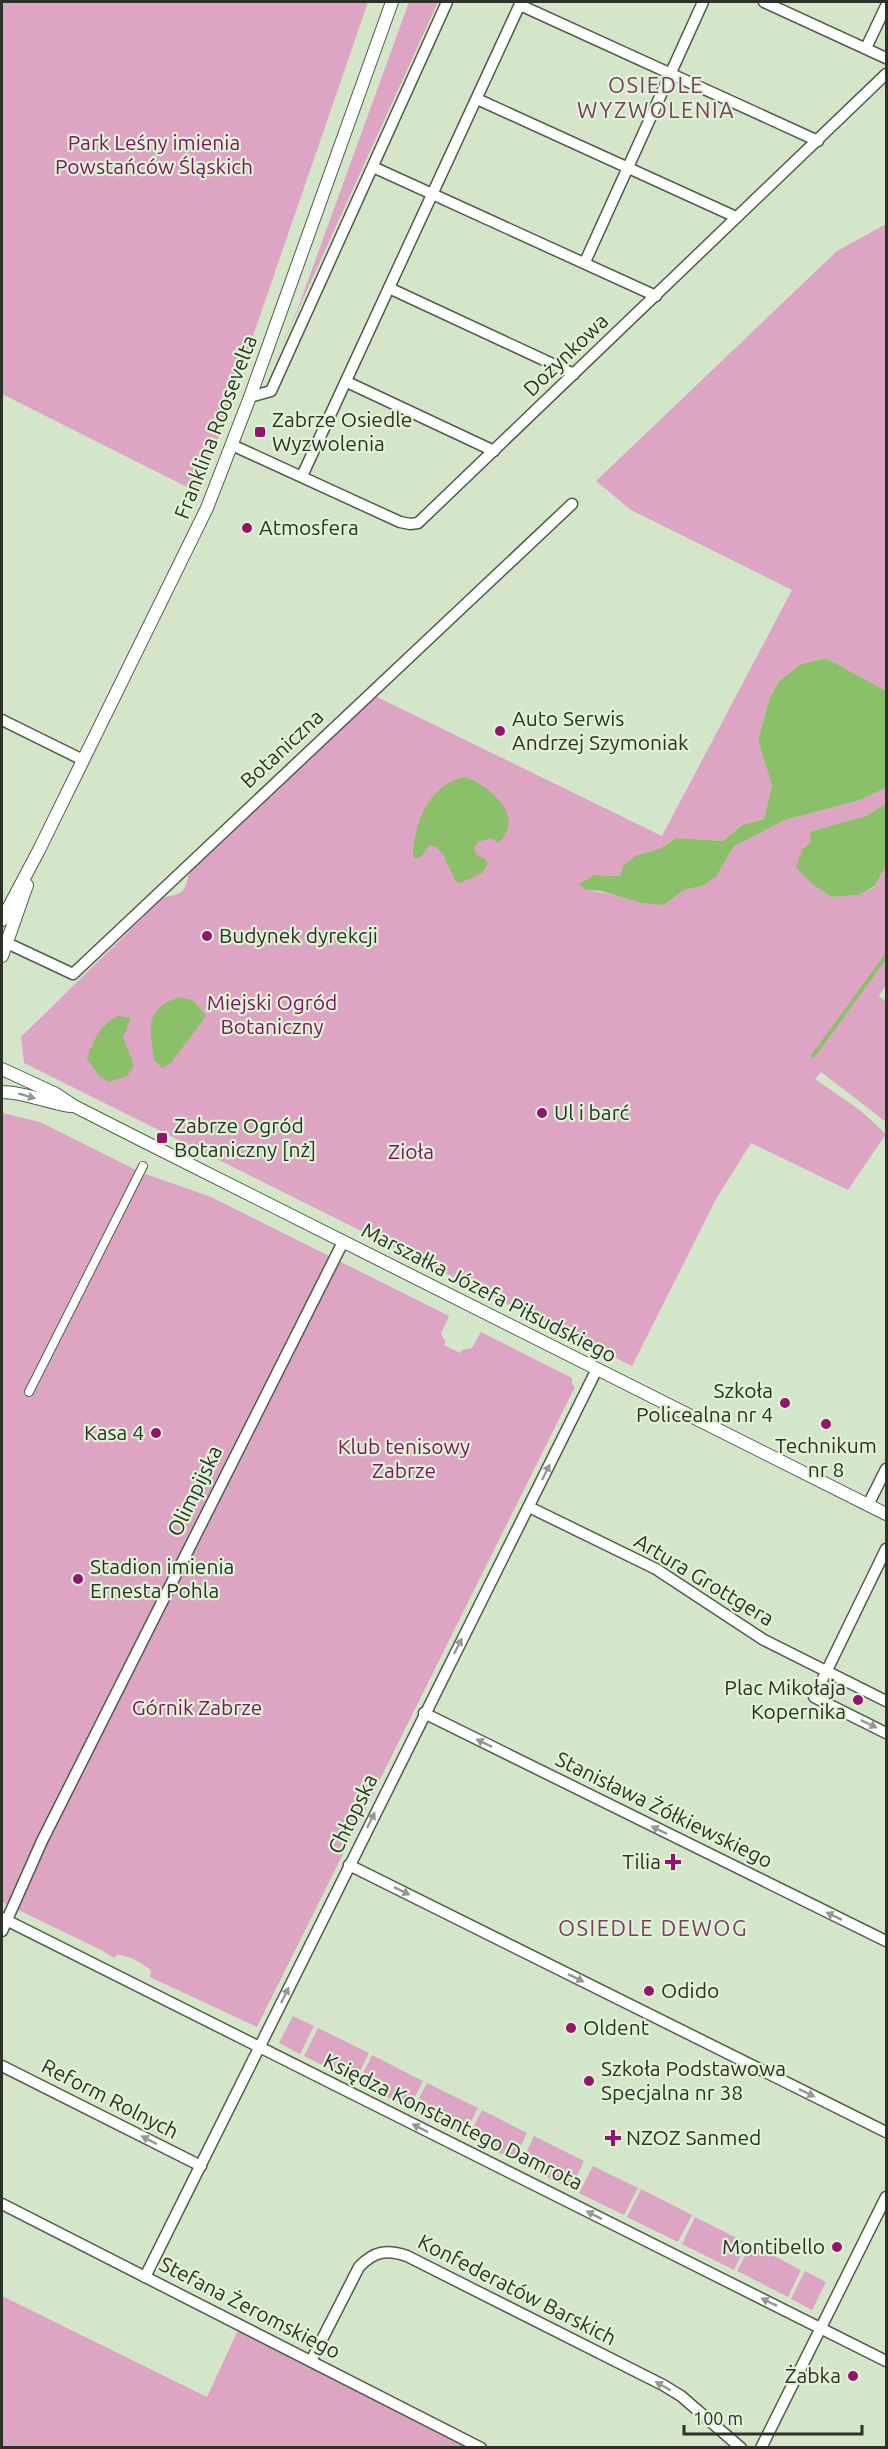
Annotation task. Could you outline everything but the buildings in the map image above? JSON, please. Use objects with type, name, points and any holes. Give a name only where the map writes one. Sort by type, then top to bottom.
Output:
[{"type":"street","name":"Franklina Roosevelta","points":[[2,920],[39,850],[207,508],[250,398],[392,2]]},
{"type":"street","points":[[250,398],[271,391],[447,2]]},
{"type":"street","points":[[585,262],[704,2]]},
{"type":"street","points":[[764,2],[777,4],[886,58]]},
{"type":"street","points":[[302,476],[520,3],[818,141]]},
{"type":"street","points":[[866,48],[886,6]]},
{"type":"street","name":"Dożynkowa","points":[[232,445],[410,524],[425,518],[886,74]]},
{"type":"street","points":[[477,99],[736,217]]},
{"type":"street","points":[[373,167],[656,296]]},
{"type":"street","points":[[389,288],[574,374]]},
{"type":"street","points":[[347,382],[494,451]]},
{"type":"street","name":"Botaniczna","points":[[7,943],[73,974],[572,504]]},
{"type":"street","points":[[2,720],[83,760]]},
{"type":"street","name":"Franklina Roosevelta","points":[[2,956],[39,850]]},
{"type":"street","name":"Marszałka Józefa Piłsudskiego","points":[[2,1070],[56,1094],[74,1106],[886,1514]]},
{"type":"street","name":"Marszałka Józefa Piłsudskiego","points":[[2,1092],[21,1094],[52,1104],[74,1106]]},
{"type":"street","points":[[29,1392],[143,1166]]},
{"type":"street","name":"Olimpijska","points":[[3,1923],[47,1830],[343,1242]]},
{"type":"street","name":"Chłopska","points":[[145,2277],[597,1369]]},
{"type":"street","points":[[868,1505],[886,1469]]},
{"type":"street","name":"Artura Grottgera","points":[[529,1506],[656,1569],[764,1640],[826,1671]]},
{"type":"street","points":[[886,1549],[814,1696],[886,1733]]},
{"type":"street","points":[[826,1671],[886,1701]]},
{"type":"street","name":"Stanisława Żółkiewskiego","points":[[424,1713],[886,1941]]},
{"type":"street","points":[[349,1865],[886,2132]]},
{"type":"street","name":"Księdza Konstantego Damrota","points":[[3,1923],[886,2361]]},
{"type":"street","name":"Reform Rolnych","points":[[2,2066],[201,2166]]},
{"type":"street","points":[[761,2448],[886,2197]]},
{"type":"street","name":"Stefana Żeromskiego","points":[[2,2204],[481,2448]]},
{"type":"street","name":"Konfederatów Barskich","points":[[311,2361],[358,2267],[380,2252],[393,2251],[663,2385],[681,2396],[741,2448]]},
{"type":"green space","name":"Park Leśny imienia Powstańców Śląskich","points":[[2,2],[368,2],[199,493],[2,394]]},
{"type":"green space","points":[[409,2],[438,2],[278,354],[298,308]]},
{"type":"green space","points":[[886,224],[886,691],[826,658],[801,664],[779,681],[769,700],[758,740],[772,786],[764,819],[742,825],[723,841],[676,838],[659,849],[637,855],[620,876],[594,875],[586,890],[664,905],[684,890],[702,886],[716,877],[734,846],[785,820],[857,801],[886,788],[886,804],[865,816],[811,832],[812,884],[831,897],[859,895],[875,887],[886,865],[886,985],[879,996],[886,1002],[886,1122],[821,1072],[815,1079],[861,1111],[886,1134],[848,1190],[751,1143],[716,1199],[632,1366],[24,1063],[21,1037],[164,897],[176,895],[182,891],[189,872],[373,695],[662,836],[792,590],[631,510],[596,481],[837,251]]},
{"type":"green space","name":"Górnik Zabrze","points":[[2,1113],[40,1122],[140,1172],[211,1197],[449,1316],[441,1334],[446,1342],[444,1345],[460,1353],[462,1350],[472,1348],[481,1332],[572,1378],[572,1384],[575,1387],[257,2027],[150,1977],[151,1971],[136,1960],[121,1955],[114,1958],[2,1902]]},
{"type":"green space","points":[[293,2016],[314,2026],[300,2054],[279,2043]]},
{"type":"green space","points":[[318,2028],[369,2053],[355,2081],[304,2056]]},
{"type":"green space","points":[[372,2055],[423,2081],[409,2108],[358,2083]]},
{"type":"green space","points":[[427,2083],[478,2108],[464,2136],[413,2110]]},
{"type":"green space","points":[[482,2110],[527,2133],[514,2160],[468,2138]]},
{"type":"green space","points":[[534,2136],[584,2161],[571,2189],[521,2164]]},
{"type":"green space","points":[[593,2166],[638,2188],[624,2215],[579,2193]]},
{"type":"green space","points":[[641,2189],[692,2215],[678,2242],[627,2217]]},
{"type":"green space","points":[[695,2217],[747,2243],[734,2270],[682,2244]]},
{"type":"green space","points":[[751,2244],[801,2270],[788,2297],[737,2271]]},
{"type":"green space","points":[[805,2271],[826,2282],[812,2310],[791,2299]]},
{"type":"green space","points":[[2,2296],[207,2397],[238,2330],[471,2447],[2,2447]]},
{"type":"shaded area","points":[[826,658],[886,691],[886,788],[857,801],[785,820],[734,846],[716,877],[702,886],[684,890],[664,905],[642,903],[601,891],[586,890],[579,884],[594,875],[620,876],[623,866],[637,855],[659,849],[676,838],[723,841],[742,825],[764,819],[772,786],[758,740],[769,700],[779,681],[801,664]]},
{"type":"shaded area","points":[[465,777],[485,787],[494,795],[507,813],[509,823],[506,833],[498,843],[491,838],[478,842],[474,849],[477,855],[486,860],[488,864],[482,873],[460,883],[456,882],[443,854],[436,847],[429,845],[422,856],[416,859],[413,857],[416,831],[425,807],[441,788]]},
{"type":"shaded area","points":[[886,804],[886,865],[875,886],[859,895],[831,897],[812,884],[796,867],[802,850],[811,842],[810,832],[865,816]]},
{"type":"shaded area","points":[[179,997],[193,1000],[206,1016],[171,1063],[162,1068],[154,1060],[151,1038],[152,1021],[159,1008]]},
{"type":"shaded area","points":[[119,1016],[131,1018],[123,1037],[134,1066],[127,1076],[109,1082],[99,1076],[87,1058],[102,1028]]},
{"type":"waterway","points":[[813,1056],[886,956]]},
{"type":"place","name":"Zabrze Osiedle Wyzwolenia","points":[[260,432]]},
{"type":"place","name":"Atmosfera","points":[[247,528]]},
{"type":"place","name":"Auto Serwis Andrzej Szymoniak","points":[[500,731]]},
{"type":"place","name":"Budynek dyrekcji","points":[[207,936]]},
{"type":"place","name":"Ul i barć","points":[[542,1113]]},
{"type":"place","name":"Zabrze Ogród Botaniczny [nż]","points":[[162,1138]]},
{"type":"place","name":"Szkoła Policealna nr 4","points":[[785,1403]]},
{"type":"place","name":"Technikum nr 8","points":[[826,1424]]},
{"type":"place","name":"Kasa 4","points":[[156,1433]]},
{"type":"place","name":"Stadion imienia Ernesta Pohla","points":[[78,1579]]},
{"type":"place","name":"Plac Mikołaja Kopernika","points":[[858,1700]]},
{"type":"place","name":"Tilia","points":[[673,1862]]},
{"type":"place","name":"Odido","points":[[649,1991]]},
{"type":"place","name":"Oldent","points":[[571,2028]]},
{"type":"place","name":"Szkoła Podstawowa Specjalna nr 38","points":[[589,2081]]},
{"type":"place","name":"NZOZ Sanmed","points":[[613,2138]]},
{"type":"place","name":"Montibello","points":[[837,2247]]},
{"type":"place","name":"Żabka","points":[[853,2376]]},
{"type":"district","name":"OSIEDLE WYZWOLENIA","points":[[656,98]]},
{"type":"district","name":"OSIEDLE DEWOG","points":[[653,1928]]},
{"type":"park label","name":"Miejski Ogród Botaniczny","points":[[272,1015]]},
{"type":"park label","name":"Zioła","points":[[411,1152]]},
{"type":"park label","name":"Klub tenisowy Zabrze","points":[[404,1459]]}]
